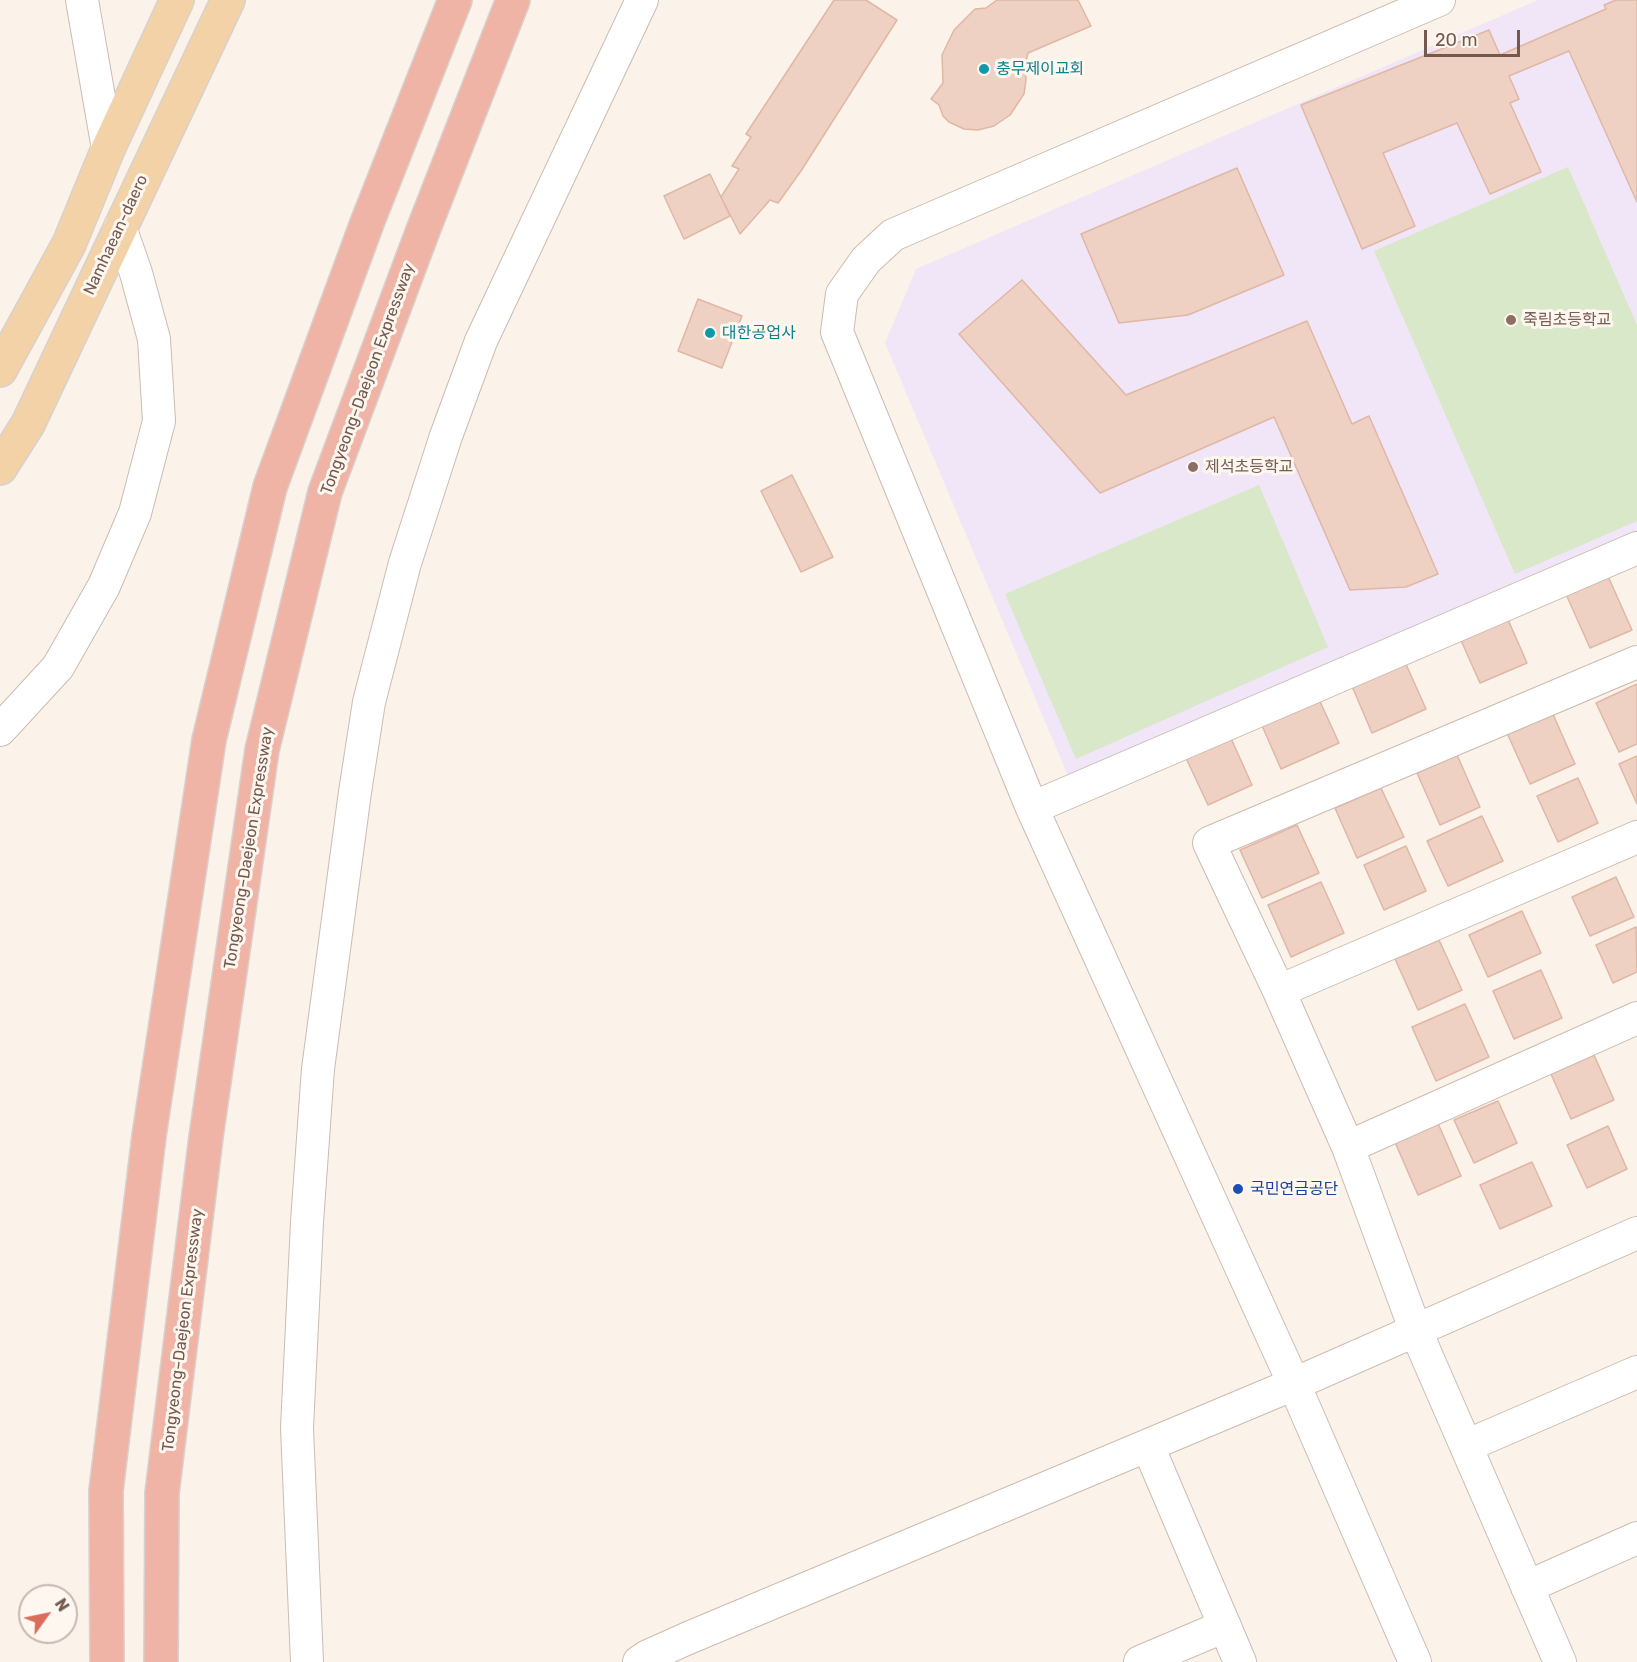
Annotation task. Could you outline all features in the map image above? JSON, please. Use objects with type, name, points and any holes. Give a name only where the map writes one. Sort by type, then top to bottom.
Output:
[{"type":"highway","points":[[107,1662],[106,1491],[149,1136],[209,740],[270,487],[367,223],[455,0]]},
{"type":"highway","name":"Tongyeong–Daejeon Expressway","points":[[161,1662],[162,1493],[206,1137],[262,750],[325,492],[422,233],[513,0]]},
{"type":"main road","points":[[0,370],[69,244],[108,149],[177,0]]},
{"type":"main road","name":"Namhaean-daero","points":[[0,468],[28,424],[228,0]]},
{"type":"street","points":[[82,0],[108,149]]},
{"type":"street","points":[[307,1662],[297,1428],[307,1222],[318,1069],[369,702],[405,563],[446,436],[481,341],[642,0]]},
{"type":"street","points":[[1415,1662],[1294,1384],[1032,808],[837,332],[842,294],[866,260],[893,235],[1439,0]]},
{"type":"street","points":[[0,730],[58,668],[104,586],[135,513],[159,420],[154,339],[136,273],[120,227]]},
{"type":"street","points":[[1032,808],[1637,548]]},
{"type":"street","points":[[1560,1662],[1415,1329],[1348,1147],[1279,991],[1209,843],[1637,662]]},
{"type":"street","points":[[1279,991],[1637,837]]},
{"type":"street","points":[[1348,1147],[1637,1018]]},
{"type":"street","points":[[647,1660],[1294,1384],[1637,1233]]},
{"type":"street","points":[[1466,1446],[1637,1372]]},
{"type":"street","points":[[1148,1446],[1240,1662]]},
{"type":"street","points":[[1527,1587],[1637,1538]]},
{"type":"street","points":[[1140,1662],[1225,1626]]},
{"type":"shaded area","name":"제석초등학교","points":[[1538,0],[1637,0],[1637,534],[1069,778],[885,343],[916,269]]},
{"type":"green space","points":[[1568,167],[1637,325],[1637,521],[1515,574],[1374,251]]},
{"type":"green space","points":[[1259,485],[1328,647],[1076,759],[1005,594]]},
{"type":"building","points":[[834,0],[866,0],[897,20],[801,171],[778,203],[770,200],[740,234],[721,197],[739,169],[732,166],[751,137],[746,134]]},
{"type":"building","name":"충무제이교회","points":[[997,0],[1078,0],[1091,26],[1028,53],[1025,65],[1024,94],[1010,115],[994,126],[978,130],[964,129],[949,122],[943,116],[939,105],[931,99],[943,83],[942,55],[954,30],[975,9],[986,8]]},
{"type":"building","points":[[1616,0],[1637,0],[1637,202],[1569,51],[1509,76],[1519,99],[1510,103],[1541,172],[1490,194],[1457,123],[1383,153],[1415,226],[1362,249],[1301,105],[1489,30],[1500,55],[1606,9],[1604,5]]},
{"type":"building","points":[[1237,168],[1284,275],[1188,315],[1119,323],[1081,234]]},
{"type":"building","points":[[710,174],[730,216],[684,239],[664,196]]},
{"type":"building","name":"제석초등학교","points":[[1022,280],[1126,395],[1307,321],[1352,424],[1369,416],[1438,574],[1406,587],[1350,590],[1274,417],[1100,493],[959,334]]},
{"type":"building","name":"대한공업사","points":[[698,299],[742,316],[722,368],[678,351]]},
{"type":"building","points":[[792,475],[833,557],[801,572],[761,491]]},
{"type":"building","points":[[1607,574],[1632,630],[1590,648],[1565,592]]},
{"type":"building","points":[[1506,615],[1527,663],[1480,683],[1459,636]]},
{"type":"building","points":[[1401,653],[1426,709],[1372,733],[1348,677]]},
{"type":"building","points":[[1637,684],[1637,744],[1619,752],[1596,703]]},
{"type":"building","points":[[1317,695],[1339,743],[1281,769],[1260,721]]},
{"type":"building","points":[[1552,712],[1575,764],[1530,784],[1507,733]]},
{"type":"building","points":[[1230,736],[1252,785],[1208,805],[1185,756]]},
{"type":"building","points":[[1457,755],[1480,807],[1440,825],[1417,773]]},
{"type":"building","points":[[1637,756],[1637,804],[1619,764]]},
{"type":"building","points":[[1578,778],[1598,823],[1558,842],[1537,796]]},
{"type":"building","points":[[1381,788],[1404,837],[1357,858],[1335,808]]},
{"type":"building","points":[[1482,816],[1503,861],[1448,886],[1427,841]]},
{"type":"building","points":[[1297,825],[1319,873],[1262,898],[1240,850]]},
{"type":"building","points":[[1406,846],[1426,891],[1384,910],[1364,865]]},
{"type":"building","points":[[1616,877],[1634,917],[1590,936],[1572,897]]},
{"type":"building","points":[[1321,882],[1344,933],[1291,957],[1268,905]]},
{"type":"building","points":[[1522,911],[1541,953],[1488,977],[1469,935]]},
{"type":"building","points":[[1636,927],[1637,972],[1613,983],[1596,945]]},
{"type":"building","points":[[1439,940],[1462,990],[1418,1010],[1395,959]]},
{"type":"building","points":[[1541,970],[1562,1018],[1514,1039],[1493,991]]},
{"type":"building","points":[[1465,1004],[1489,1057],[1436,1081],[1412,1027]]},
{"type":"building","points":[[1594,1055],[1614,1100],[1571,1119],[1551,1074]]},
{"type":"building","points":[[1498,1101],[1517,1143],[1474,1163],[1454,1120]]},
{"type":"building","points":[[1437,1121],[1461,1176],[1418,1195],[1394,1140]]},
{"type":"building","points":[[1608,1126],[1627,1169],[1587,1188],[1567,1145]]},
{"type":"building","points":[[1532,1162],[1552,1206],[1500,1229],[1480,1185]]},
{"type":"place","name":"충무제이교회","points":[[984,69]]},
{"type":"place","name":"죽림초등학교","points":[[1511,320]]},
{"type":"place","name":"대한공업사","points":[[710,333]]},
{"type":"place","name":"제석초등학교","points":[[1193,467]]},
{"type":"place","name":"국민연금공단","points":[[1238,1189]]}]
